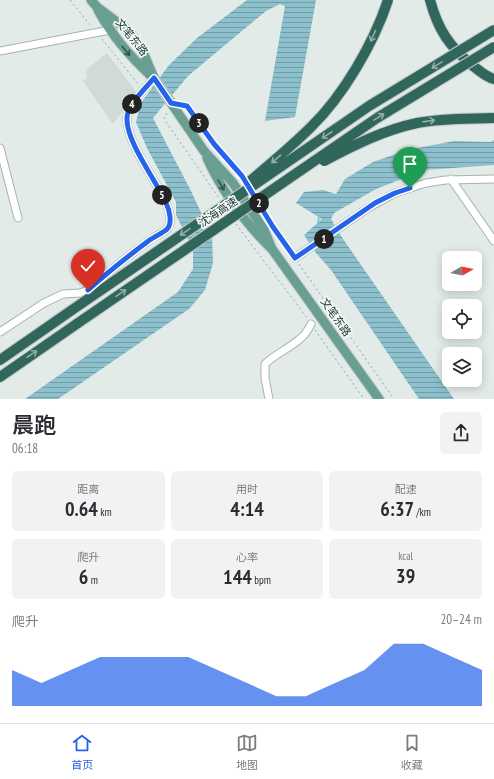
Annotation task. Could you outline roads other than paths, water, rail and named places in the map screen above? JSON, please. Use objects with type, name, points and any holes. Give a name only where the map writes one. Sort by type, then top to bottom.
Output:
[{"type":"highway","points":[[217,211],[312,126],[336,97],[357,68],[373,38],[388,0]]},
{"type":"highway","points":[[430,0],[435,17],[448,42],[464,58],[492,79]]},
{"type":"highway","name":"沈海高速","points":[[0,360],[369,106],[494,30]]},
{"type":"highway","name":"沈海高速","points":[[0,377],[377,118],[494,46]]},
{"type":"highway","points":[[232,218],[314,166],[364,140],[394,129],[417,123],[448,119],[494,118]]},
{"type":"main road","name":"文笔东路","points":[[94,3],[110,30],[130,56],[154,78]]},
{"type":"main road","name":"文笔东路","points":[[94,3],[125,28],[134,38],[142,50],[154,78],[204,151],[214,174],[230,199],[254,232],[272,249],[379,399]]},
{"type":"street","points":[[0,50],[110,30]]},
{"type":"street","points":[[0,332],[44,303],[63,294],[80,293],[88,290],[130,255],[154,237],[168,229],[170,222],[167,204],[136,148],[127,117],[130,106],[154,78]]},
{"type":"street","points":[[0,148],[18,218]]},
{"type":"street","points":[[451,179],[494,241]]},
{"type":"street","points":[[295,258],[372,205],[395,193],[426,183],[451,179],[494,179]]},
{"type":"street","points":[[269,399],[265,378],[265,364],[273,356],[304,336],[311,324]]},
{"type":"water","points":[[247,0],[316,0],[295,117],[265,121],[285,6],[280,4],[266,11],[188,76],[153,118],[191,191],[212,236],[213,263],[205,290],[189,309],[58,399],[25,399],[178,292],[193,269],[193,249],[176,215],[176,202],[147,148],[136,122],[141,103],[169,65],[197,38]]},
{"type":"water","points":[[494,140],[494,165],[425,170],[376,189],[334,213],[331,219],[343,239],[442,382],[442,387],[446,387],[454,399],[419,399],[331,270],[316,253],[304,235],[322,219],[296,203],[304,192],[323,190],[336,194],[345,179],[373,162],[407,150],[454,141],[491,142]]},
{"type":"waterway","points":[[318,224],[319,215]]}]
